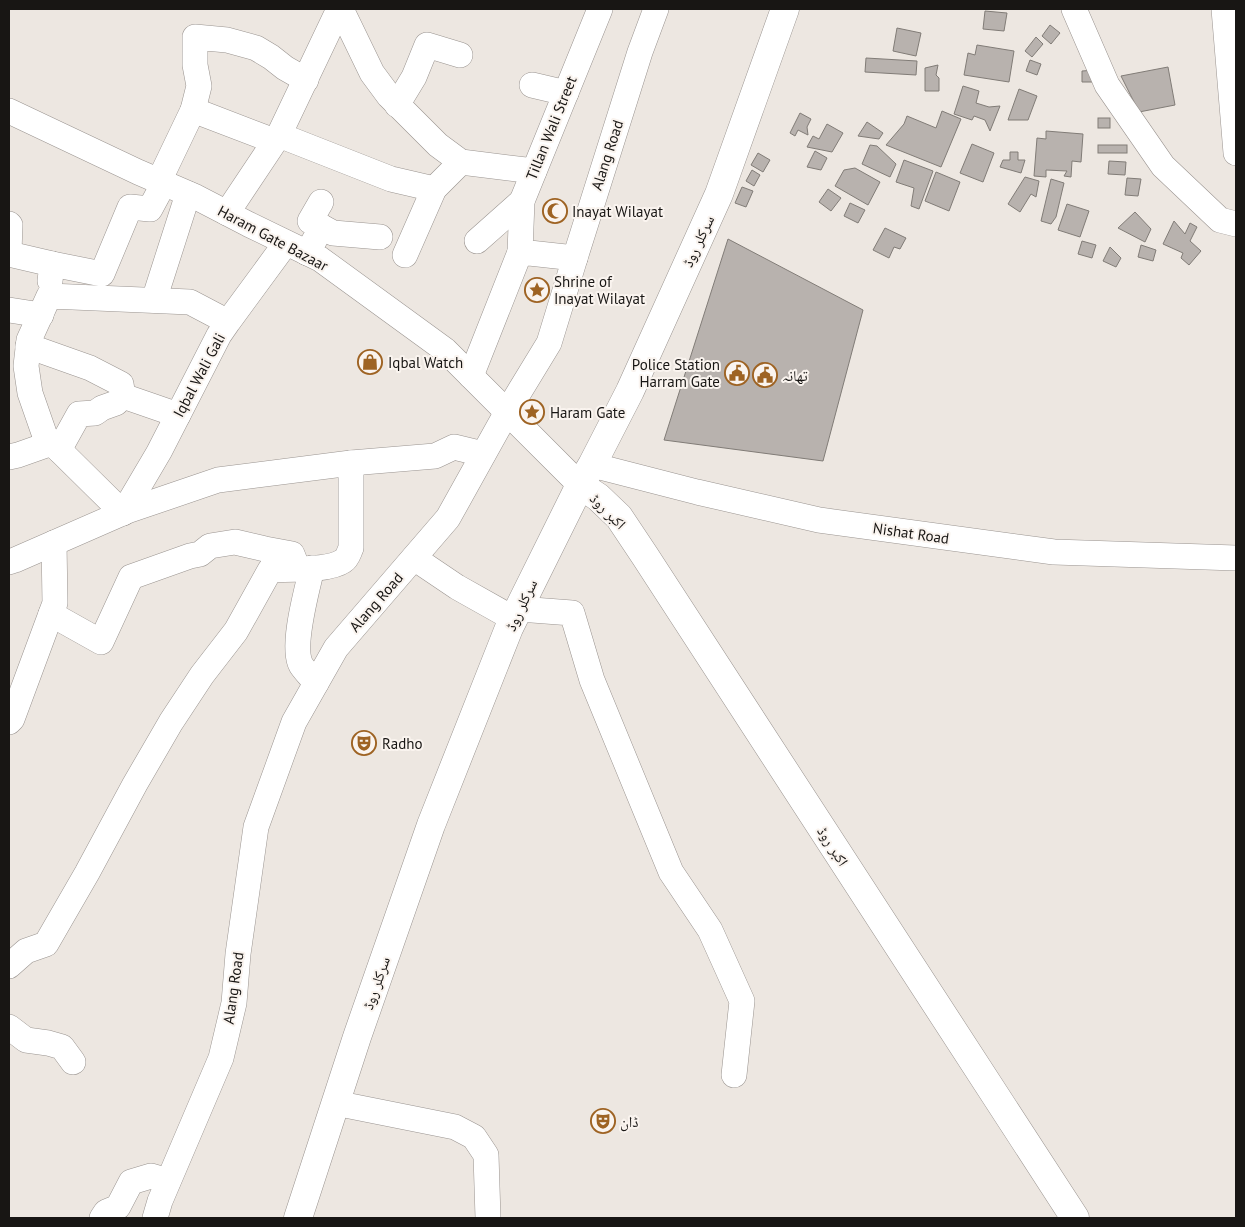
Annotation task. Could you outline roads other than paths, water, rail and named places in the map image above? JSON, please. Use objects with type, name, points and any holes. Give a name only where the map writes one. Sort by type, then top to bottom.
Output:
[{"type":"main road","name":"سرکلر روڈ","points":[[298,1218],[357,1037],[431,824],[509,628],[630,391],[719,194],[786,9]]},
{"type":"main road","name":"اکبر روڈ","points":[[586,475],[598,497],[618,517],[634,540],[1075,1218]]},
{"type":"street","points":[[227,213],[277,138],[340,9]]},
{"type":"street","points":[[340,9],[372,73],[389,96],[438,145],[461,162],[534,171]]},
{"type":"street","name":"Tillan Wali Street","points":[[471,376],[520,252],[522,201],[600,9]]},
{"type":"street","name":"Alang Road","points":[[155,1218],[160,1201],[221,1058],[234,1003],[238,954],[256,827],[294,722],[336,648],[448,518],[507,412],[549,343],[640,52],[656,9]]},
{"type":"street","points":[[1074,9],[1107,85],[1163,166],[1220,220],[1236,224]]},
{"type":"street","points":[[1224,9],[1236,153]]},
{"type":"street","points":[[9,224],[9,253],[102,274],[130,207],[150,209],[194,110],[199,86],[195,65],[195,37],[227,40],[256,48],[306,80]]},
{"type":"street","points":[[397,104],[414,77],[427,44],[460,55]]},
{"type":"street","points":[[532,85],[566,93]]},
{"type":"street","points":[[194,110],[390,179],[434,189]]},
{"type":"street","name":"Haram Gate Bazaar","points":[[9,111],[188,194],[320,259],[445,350],[507,412],[586,475]]},
{"type":"street","points":[[404,255],[434,189],[461,162]]},
{"type":"street","points":[[154,300],[188,194]]},
{"type":"street","points":[[477,241],[522,201]]},
{"type":"street","points":[[320,202],[310,220],[333,234],[380,237]]},
{"type":"street","name":"Iqbal Wali Gali","points":[[123,513],[159,452],[218,335],[296,248],[322,227]]},
{"type":"street","points":[[520,252],[575,258]]},
{"type":"street","points":[[52,264],[45,305],[28,340],[26,366],[30,393],[45,436],[123,513]]},
{"type":"street","points":[[9,310],[45,305],[154,300],[190,302],[228,322]]},
{"type":"street","points":[[28,346],[90,368],[121,384],[123,396]]},
{"type":"street","points":[[123,396],[178,415]]},
{"type":"street","points":[[9,457],[55,446],[79,414],[95,413],[102,408],[116,403],[123,396]]},
{"type":"street","points":[[9,562],[123,513],[218,480],[351,463],[435,456],[454,447],[483,454]]},
{"type":"street","points":[[9,966],[26,951],[46,944],[171,722],[202,674],[236,631],[270,570],[336,566],[346,560],[351,548],[351,463]]},
{"type":"street","name":"Nishat Road","points":[[586,475],[697,492],[819,520],[1054,552],[1236,558]]},
{"type":"street","points":[[51,614],[101,642],[132,577],[200,554],[210,546],[235,542],[292,554],[305,569],[298,646],[301,664],[316,683]]},
{"type":"street","points":[[9,722],[12,720],[55,603],[54,543]]},
{"type":"street","points":[[414,558],[456,587],[516,614],[572,613],[592,680],[671,872],[710,930],[742,1001],[734,1075]]},
{"type":"street","points":[[9,1027],[26,1040],[62,1047],[74,1062]]},
{"type":"street","points":[[335,1103],[456,1127],[474,1137],[486,1156],[488,1218]]},
{"type":"street","points":[[102,1218],[106,1212],[118,1206],[131,1182],[151,1176],[168,1182]]},
{"type":"place","name":"Inayat Wilayat","points":[[555,211]]},
{"type":"place","name":"Shrine of Inayat Wilayat","points":[[537,290]]},
{"type":"place","name":"Iqbal Watch","points":[[370,362]]},
{"type":"place","name":"Police Station Harram Gate","points":[[737,373]]},
{"type":"place","name":"تھانہ","points":[[765,375]]},
{"type":"place","name":"Haram Gate","points":[[532,412]]},
{"type":"place","name":"Radho","points":[[364,743]]},
{"type":"place","name":"ڈان","points":[[603,1121]]}]
